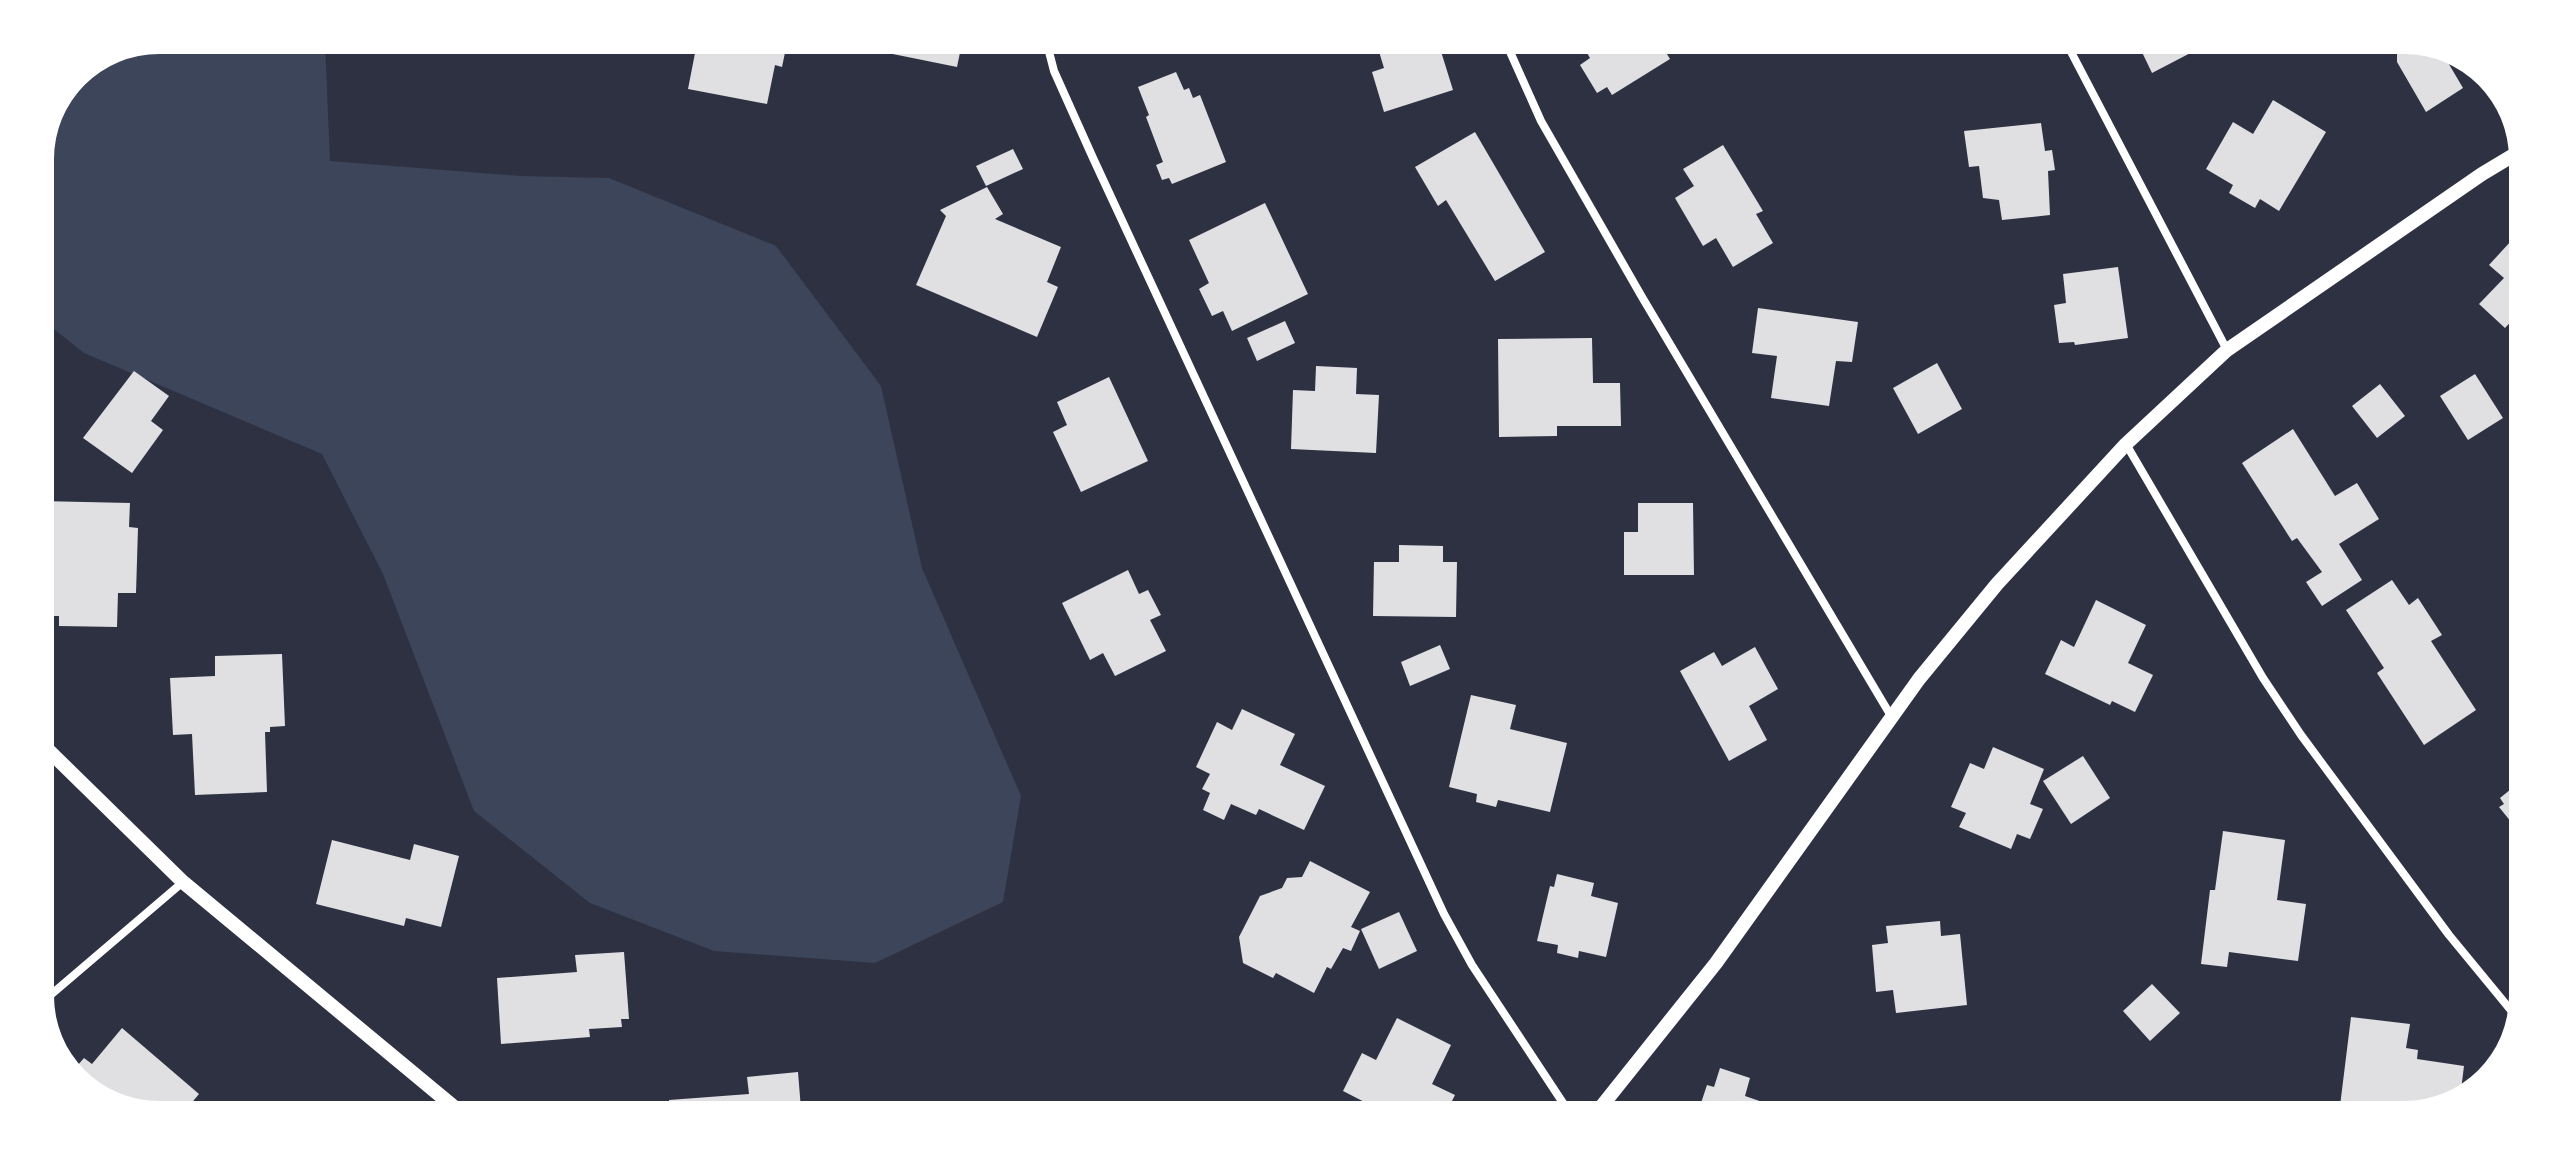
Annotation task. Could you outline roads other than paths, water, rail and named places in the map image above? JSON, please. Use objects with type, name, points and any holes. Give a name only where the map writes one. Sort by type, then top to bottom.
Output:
[{"type":"street","points":[[1050,54],[1054,71],[1093,158],[1444,914],[1472,965],[1562,1101]]},
{"type":"street","points":[[1511,54],[1541,121],[1571,175],[1891,716]]},
{"type":"street","points":[[2072,54],[2227,350]]},
{"type":"street","points":[[1606,1101],[1716,963],[1891,716],[1997,584],[2126,444],[2227,350],[2509,158]]},
{"type":"street","points":[[2126,444],[2239,637],[2301,735],[2449,935],[2508,1007]]},
{"type":"street","points":[[54,756],[183,882],[447,1101]]},
{"type":"street","points":[[54,992],[183,882]]}]
